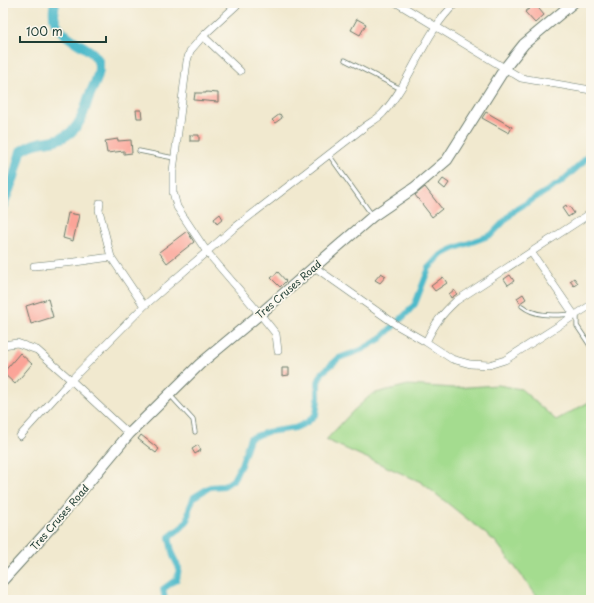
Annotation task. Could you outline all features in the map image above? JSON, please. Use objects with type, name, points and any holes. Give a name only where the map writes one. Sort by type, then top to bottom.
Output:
[{"type":"main road","name":"Tres Cruses Road","points":[[3,580],[54,524],[130,434],[200,364],[373,216],[414,188],[447,160],[505,68],[524,44],[573,3]]},
{"type":"street","points":[[239,3],[203,36],[190,51],[187,61],[174,158],[173,192],[177,207],[207,252],[276,334],[278,351]]},
{"type":"street","points":[[397,3],[522,78],[591,90]]},
{"type":"street","points":[[20,436],[71,380],[144,306],[233,229],[382,114],[400,89],[446,12],[456,3]]},
{"type":"street","points":[[203,36],[240,71]]},
{"type":"street","points":[[100,203],[99,210],[110,257],[144,306]]},
{"type":"street","points":[[426,342],[434,324],[456,301],[591,213]]},
{"type":"street","points":[[531,252],[575,315]]},
{"type":"street","points":[[34,266],[110,257]]},
{"type":"street","points":[[313,266],[398,326],[452,359],[470,364],[489,365],[505,360],[591,305]]},
{"type":"street","points":[[3,345],[17,343],[37,350],[130,434]]},
{"type":"lane","points":[[345,60],[400,89]]},
{"type":"lane","points":[[139,151],[174,158]]},
{"type":"lane","points":[[328,155],[373,216]]},
{"type":"lane","points":[[522,306],[531,312],[545,315],[575,315],[577,326],[591,347]]},
{"type":"lane","points":[[169,394],[193,420],[194,432]]},
{"type":"green space","points":[[408,385],[454,388],[498,385],[521,389],[556,420],[591,401],[591,600],[540,600],[496,542],[421,482],[326,440],[353,411],[372,394]]},
{"type":"building","points":[[535,4],[544,15],[535,23],[525,12]]},
{"type":"building","points":[[357,19],[366,24],[360,35],[351,30]]},
{"type":"building","points":[[195,93],[218,93],[218,102],[194,100]]},
{"type":"building","points":[[136,110],[141,110],[142,118],[137,118]]},
{"type":"building","points":[[486,112],[512,127],[509,133],[482,118]]},
{"type":"building","points":[[280,114],[282,118],[275,123],[272,120]]},
{"type":"building","points":[[190,135],[199,135],[199,141],[190,141]]},
{"type":"building","points":[[118,139],[118,141],[131,140],[132,153],[124,154],[124,151],[107,153],[105,141]]},
{"type":"building","points":[[443,179],[449,183],[445,189],[439,184]]},
{"type":"building","points":[[425,187],[442,209],[432,217],[415,195]]},
{"type":"building","points":[[566,205],[567,207],[569,206],[574,213],[568,217],[562,208]]},
{"type":"building","points":[[68,213],[79,215],[73,241],[63,238]]},
{"type":"building","points":[[220,214],[223,219],[217,224],[214,219]]},
{"type":"building","points":[[187,231],[194,242],[167,263],[159,252]]},
{"type":"building","points":[[278,272],[286,281],[280,287],[271,278]]},
{"type":"building","points":[[381,273],[386,276],[380,283],[375,280]]},
{"type":"building","points":[[510,275],[514,281],[508,285],[504,279]]},
{"type":"building","points":[[443,277],[447,283],[435,291],[431,286]]},
{"type":"building","points":[[574,278],[578,283],[574,286],[570,281]]},
{"type":"building","points":[[454,290],[457,294],[451,298],[449,294]]},
{"type":"building","points":[[523,294],[526,299],[520,303],[517,298]]},
{"type":"building","points":[[48,299],[53,317],[31,324],[26,306]]},
{"type":"building","points":[[20,353],[32,364],[15,384],[3,373]]},
{"type":"building","points":[[282,368],[289,368],[289,375],[282,376]]},
{"type":"building","points":[[141,435],[159,449],[156,453],[138,439]]},
{"type":"building","points":[[198,445],[201,450],[195,454],[192,449]]},
{"type":"waterway","points":[[3,205],[14,177],[21,151],[36,143],[63,138],[71,132],[81,119],[98,74],[99,65],[96,57],[90,51],[64,34],[57,26],[54,16],[55,3]]},
{"type":"waterway","points":[[165,600],[163,589],[177,579],[179,568],[173,556],[169,537],[182,527],[188,520],[189,509],[194,497],[210,487],[224,486],[233,480],[241,465],[250,438],[267,432],[295,428],[306,423],[316,414],[318,382],[322,373],[339,358],[361,350],[380,339],[406,314],[415,304],[429,268],[441,255],[491,235],[515,210],[560,183],[581,164],[591,152]]}]
